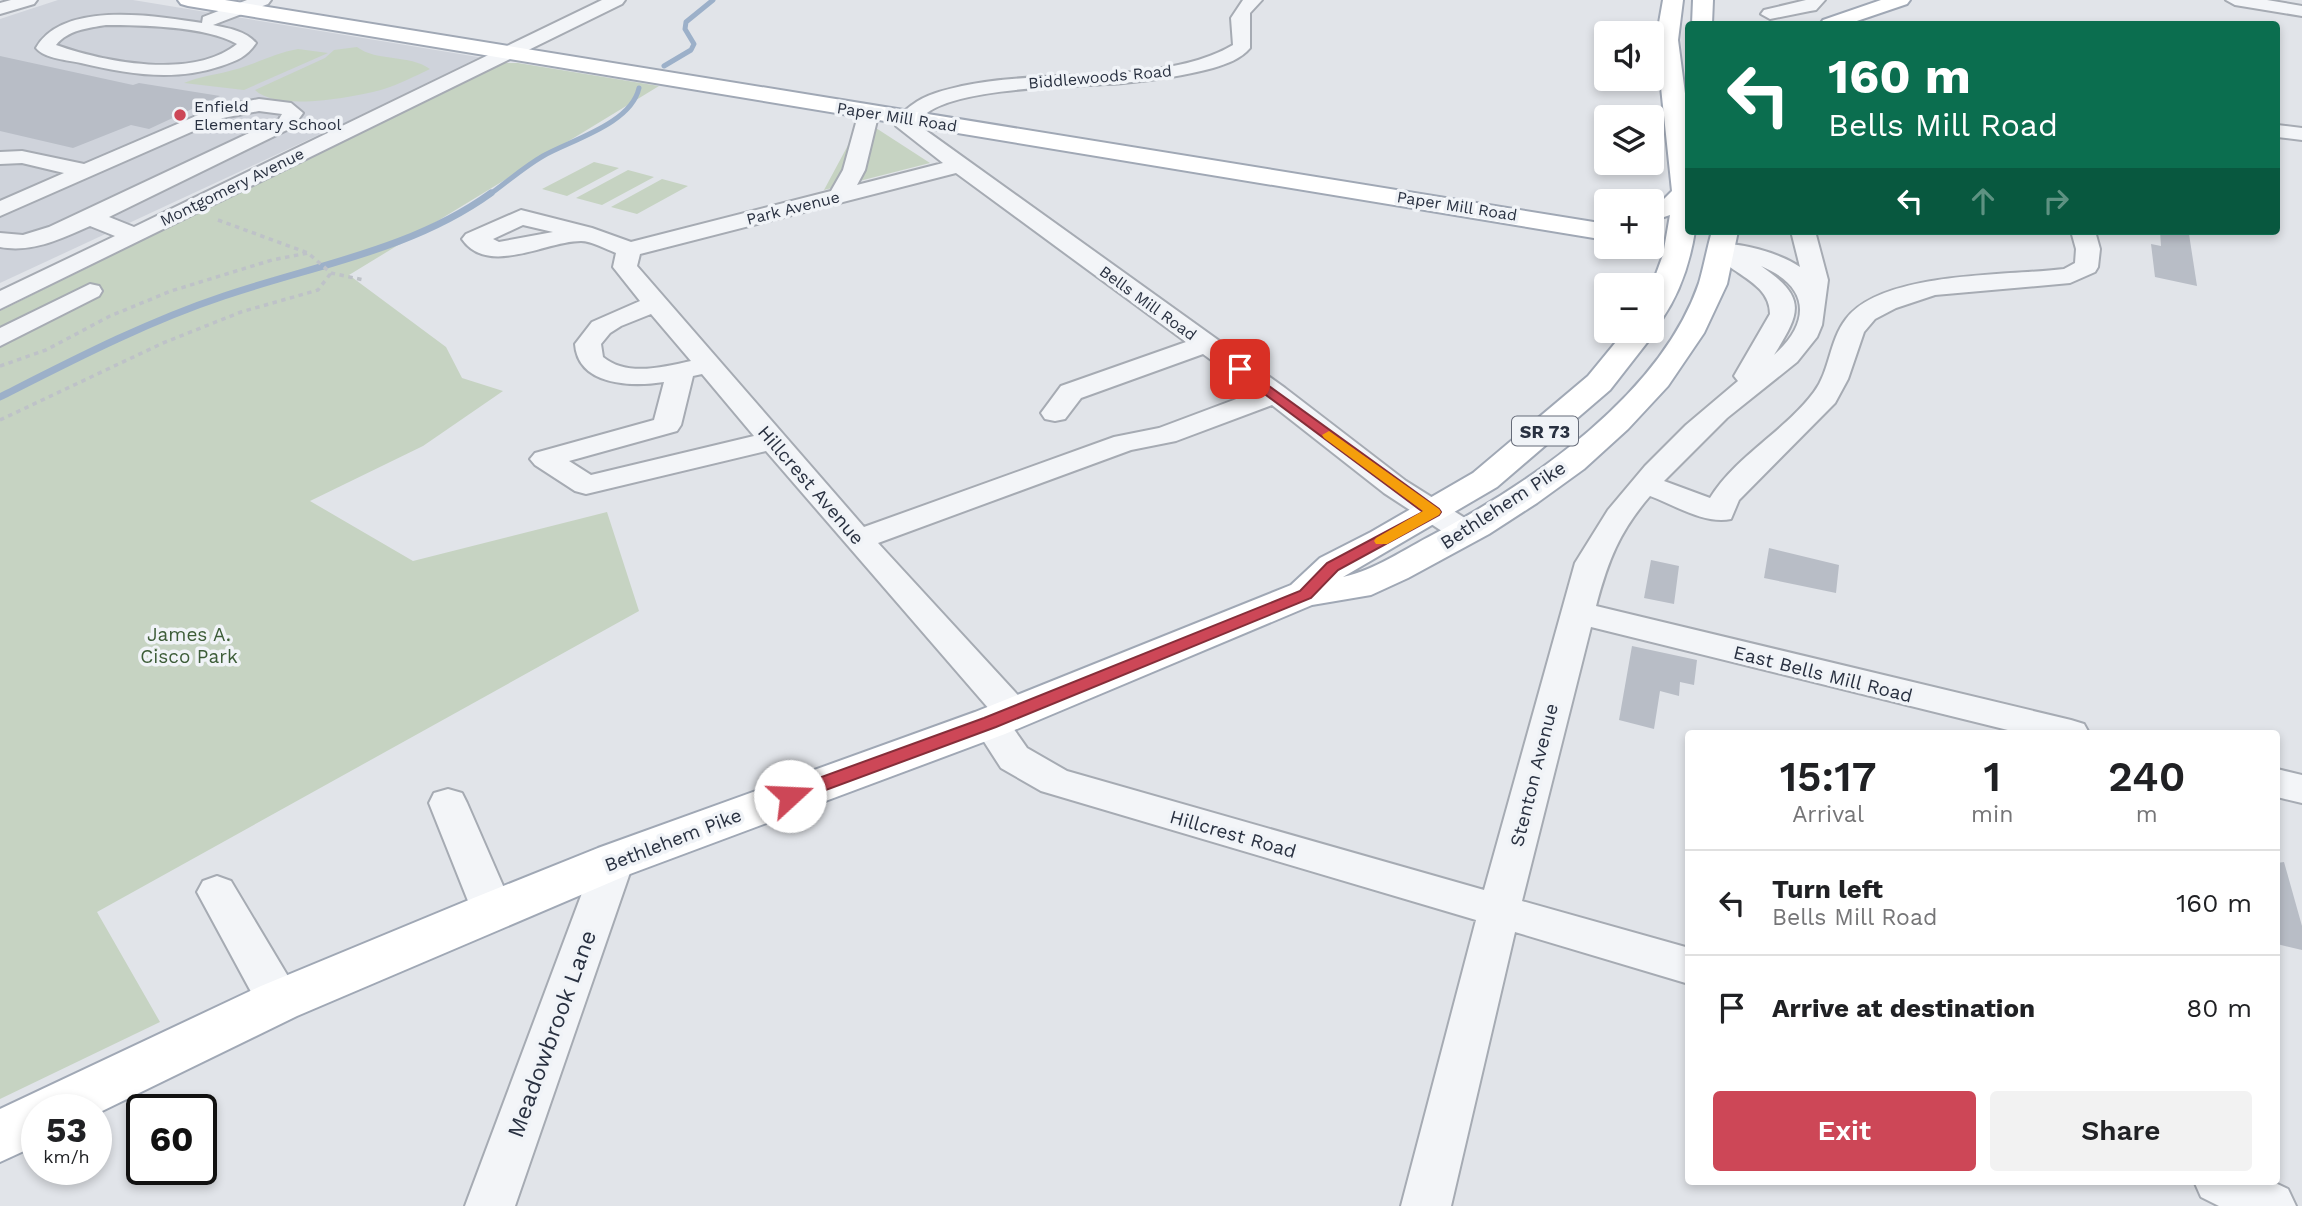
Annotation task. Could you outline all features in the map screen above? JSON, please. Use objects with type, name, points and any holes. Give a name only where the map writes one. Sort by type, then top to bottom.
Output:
[{"type":"main road","name":"Paper Mill Road","points":[[188,0],[1594,230]]},
{"type":"main road","points":[[1664,291],[1667,285],[1666,242],[1685,193],[1682,93],[1667,40],[1673,0]]},
{"type":"main road","points":[[1702,21],[1703,0]]},
{"type":"main road","points":[[1839,21],[1900,0]]},
{"type":"main road","points":[[1874,21],[1921,0]]},
{"type":"main road","points":[[1664,209],[1674,205],[1685,193]]},
{"type":"main road","points":[[1533,218],[1594,219]]},
{"type":"main road","points":[[1666,242],[1723,241]]},
{"type":"main road","name":"Bethlehem Pike","points":[[84,1094],[279,1001],[614,861],[1001,718],[1306,594],[1357,586],[1465,532],[1525,495],[1593,444],[1637,402],[1688,334],[1705,302],[1723,241]]},
{"type":"main road","name":"Bethlehem Pike","points":[[1306,594],[1333,566],[1433,512],[1485,480],[1599,383],[1631,343]]},
{"type":"main road","points":[[0,1137],[21,1126]]},
{"type":"street","points":[[0,9],[28,0]]},
{"type":"street","points":[[191,27],[232,35],[247,43],[234,54],[201,68],[164,72],[45,48],[50,38],[59,33],[106,20],[137,20],[191,27],[262,0]]},
{"type":"street","name":"Montgomery Avenue","points":[[0,301],[616,0]]},
{"type":"street","name":"Biddlewoods Road","points":[[907,119],[921,107],[935,101],[982,88],[1162,72],[1215,63],[1241,48],[1244,38],[1239,26],[1239,15],[1243,7],[1253,0]]},
{"type":"street","points":[[1770,14],[1810,6],[1816,0]]},
{"type":"street","points":[[2235,0],[2302,11]]},
{"type":"street","points":[[0,209],[230,109],[259,104],[290,109],[292,118],[273,130],[90,218],[36,240],[8,243],[0,240]]},
{"type":"street","points":[[840,196],[854,170],[869,112]]},
{"type":"street","name":"Bells Mill Road","points":[[907,119],[906,126],[957,166],[1275,394],[1395,487],[1465,532]]},
{"type":"street","points":[[2280,131],[2302,134]]},
{"type":"street","points":[[0,158],[22,157],[87,171]]},
{"type":"street","name":"Park Avenue","points":[[629,250],[957,166]]},
{"type":"street","points":[[90,218],[134,235]]},
{"type":"street","points":[[584,233],[629,250]]},
{"type":"street","name":"Stenton Avenue","points":[[1426,1206],[1576,612],[1600,543],[1623,509],[1645,484],[1738,395],[1778,367],[1807,331],[1816,280],[1804,235]]},
{"type":"street","points":[[1645,484],[1720,512],[1725,498],[1825,397],[1833,384],[1849,335],[1860,318],[1900,297],[1932,286],[2070,276],[2086,267],[2089,260],[2090,250],[2084,235]]},
{"type":"street","points":[[1723,241],[1777,262],[1804,284],[1813,305]]},
{"type":"street","name":"Stenton Avenue","points":[[1723,241],[1774,286],[1785,305],[1784,316],[1777,331],[1757,359],[1738,395]]},
{"type":"street","name":"Hillcrest Avenue","points":[[629,250],[625,267],[656,303],[695,368],[774,440],[1001,718]]},
{"type":"street","points":[[0,338],[90,291]]},
{"type":"street","points":[[656,303],[617,317],[600,327],[590,338],[587,349],[591,360],[602,369],[619,374],[665,375],[695,368]]},
{"type":"street","points":[[1055,413],[1071,392],[1205,344]]},
{"type":"street","points":[[858,540],[1124,443],[1166,435],[1275,394]]},
{"type":"street","name":"East Bells Mill Road","points":[[1576,612],[2059,730]]},
{"type":"street","name":"Hillcrest Road","points":[[1001,718],[1014,758],[1054,781],[1499,910]]},
{"type":"street","points":[[2280,784],[2302,789]]},
{"type":"street","points":[[448,803],[493,911]]},
{"type":"street","name":"Meadowbrook Lane","points":[[491,1206],[614,861]]},
{"type":"street","points":[[217,892],[279,1001]]},
{"type":"street","points":[[1499,910],[1685,965]]},
{"type":"street","points":[[2226,1185],[2271,1206]]},
{"type":"lane","points":[[695,368],[667,425],[545,460],[586,485],[774,440]]},
{"type":"path","points":[[184,210],[308,253],[331,273],[364,280]]},
{"type":"path","points":[[0,366],[46,350],[110,316],[171,291],[272,260],[308,253]]},
{"type":"path","points":[[0,420],[163,343],[241,312],[318,290],[326,284],[331,273]]},
{"type":"shaded area","name":"Enfield Elementary School","points":[[58,0],[133,0],[484,58],[0,283],[0,19]]},
{"type":"green space","points":[[357,47],[374,55],[413,61],[430,69],[384,89],[337,99],[281,100],[266,97],[255,90],[325,58],[334,50]]},
{"type":"green space","points":[[298,49],[328,53],[244,90],[184,83],[241,68]]},
{"type":"green space","name":"James A. Cisco Park","points":[[504,63],[659,86],[349,275],[446,347],[462,378],[503,391],[423,446],[310,501],[413,561],[607,512],[639,611],[97,912],[160,1022],[0,1099],[0,311]]},
{"type":"green space","points":[[862,119],[930,163],[824,190]]},
{"type":"green space","points":[[594,162],[619,168],[567,196],[542,189]]},
{"type":"green space","points":[[628,170],[654,177],[602,205],[576,198]]},
{"type":"green space","points":[[662,179],[688,186],[637,214],[611,207]]},
{"type":"building","name":"Enfield Elementary School","points":[[0,56],[133,85],[139,83],[220,96],[149,129],[131,125],[73,148],[0,131]]},
{"type":"building","points":[[2160,235],[2189,235],[2197,286],[2155,277],[2151,244],[2161,246]]},
{"type":"building","points":[[1769,548],[1839,565],[1836,593],[1764,578]]},
{"type":"building","points":[[1651,560],[1679,566],[1674,604],[1644,598]]},
{"type":"building","points":[[1632,646],[1697,660],[1694,685],[1680,682],[1679,696],[1660,691],[1654,729],[1619,720]]},
{"type":"building","points":[[2284,862],[2302,926],[2302,950],[2280,945],[2280,863]]},
{"type":"waterway","points":[[664,66],[691,50],[694,44],[685,29],[686,22],[713,0]]},
{"type":"waterway","points":[[489,195],[543,156],[599,130],[625,112],[634,101],[639,88]]},
{"type":"waterway","points":[[0,397],[110,342],[195,306],[362,254],[429,229],[461,213],[491,193]]},
{"type":"slow traffic","points":[[1329,435],[1395,487],[1433,512],[1381,541]]},
{"type":"place","name":"Enfield Elementary School","points":[[180,115]]},
{"type":"route","points":[[790,796],[990,723],[1306,594],[1333,566],[1433,512],[1395,487],[1240,369]]}]
